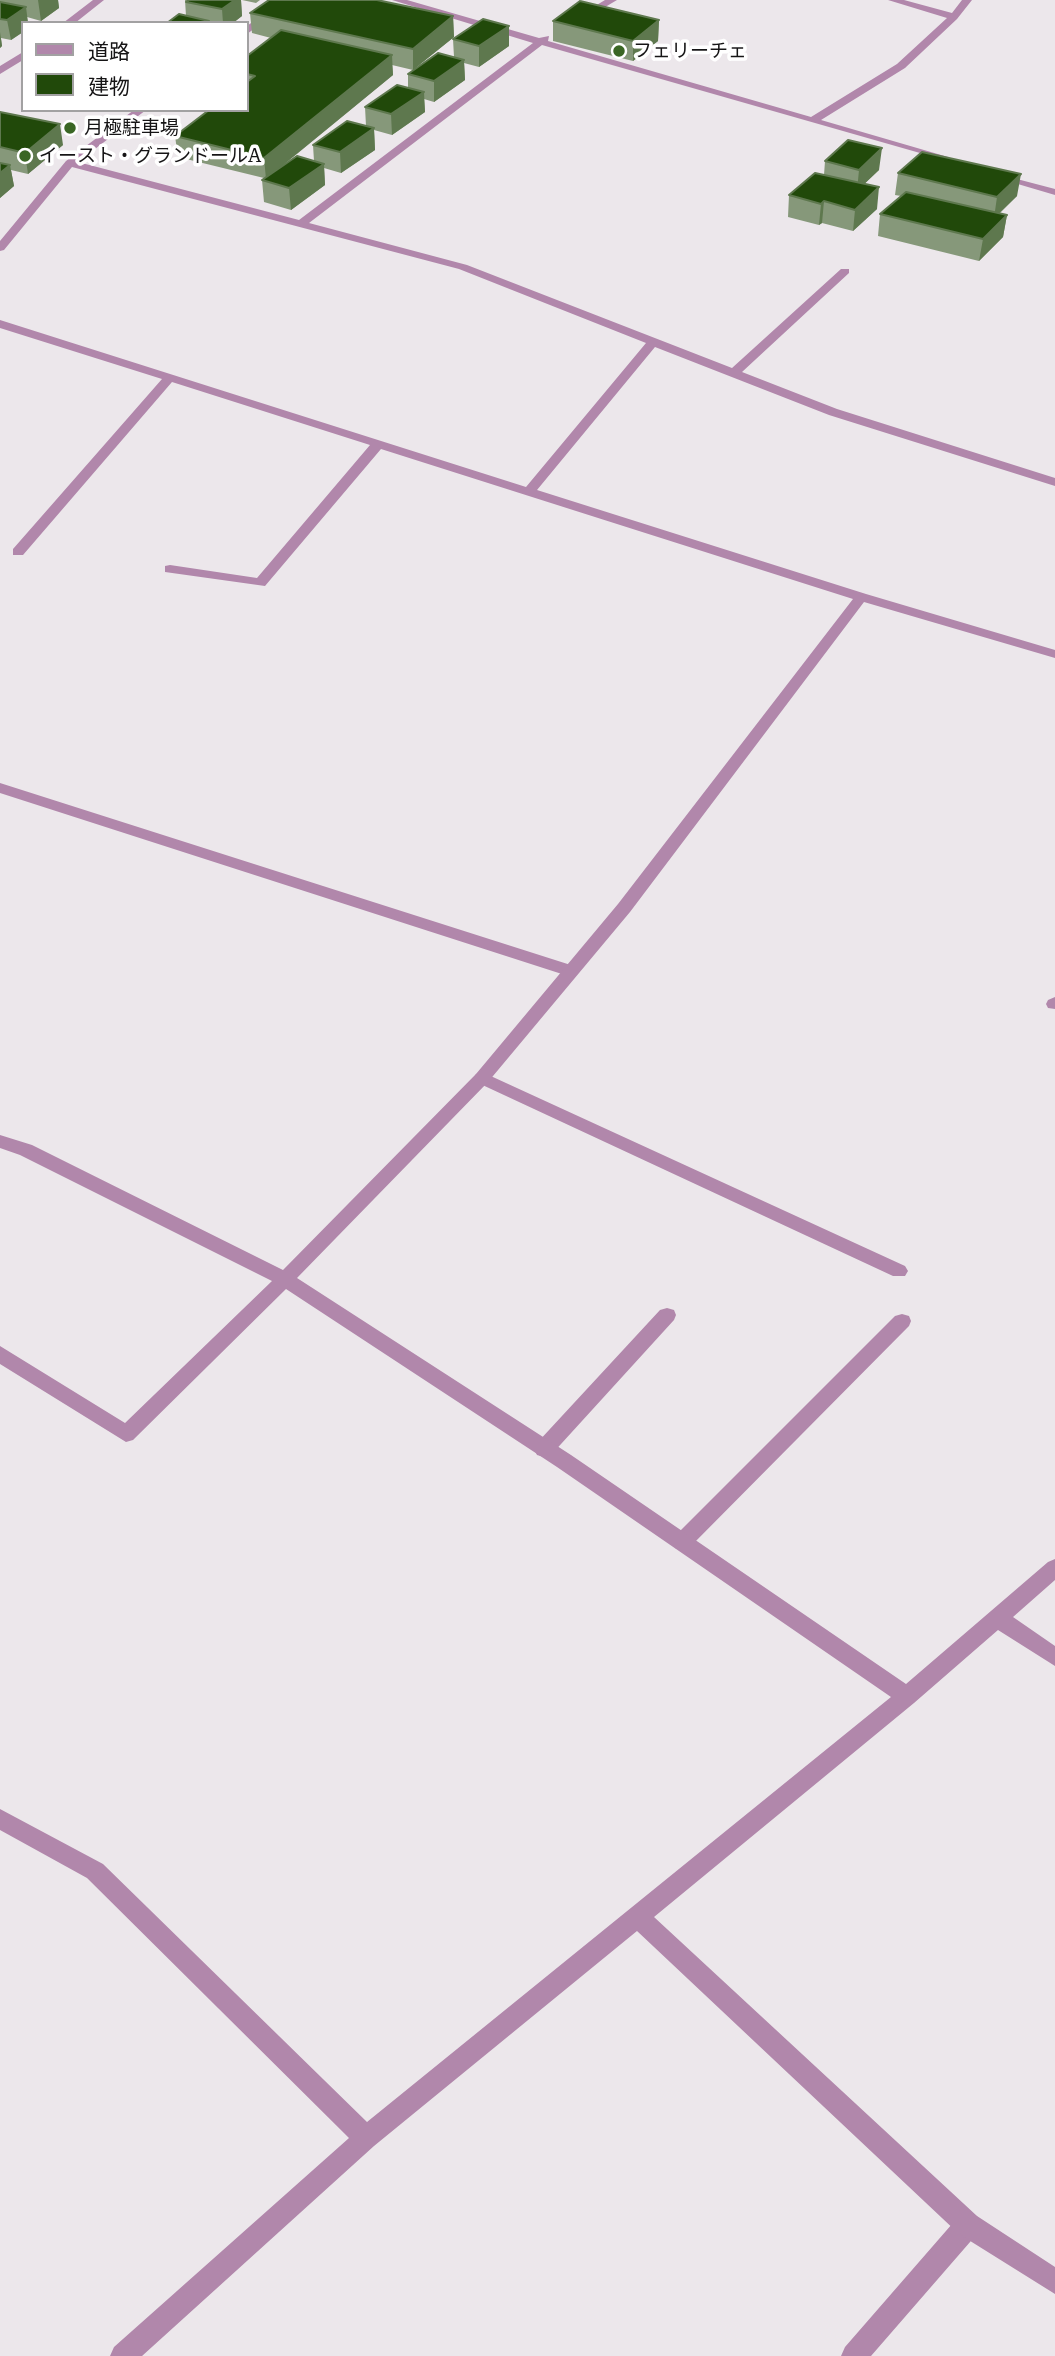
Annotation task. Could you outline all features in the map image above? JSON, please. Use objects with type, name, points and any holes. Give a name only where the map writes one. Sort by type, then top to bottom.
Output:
[{"type":"street","points":[[71,21],[99,0]]},
{"type":"street","points":[[248,30],[288,0]]},
{"type":"street","points":[[397,0],[953,162]]},
{"type":"street","points":[[570,24],[612,0]]},
{"type":"street","points":[[893,0],[954,16]]},
{"type":"street","points":[[813,121],[901,66],[954,16],[967,0]]},
{"type":"street","points":[[303,222],[538,41],[559,29]]},
{"type":"street","points":[[0,71],[21,56]]},
{"type":"street","points":[[0,248],[70,163],[138,112]]},
{"type":"street","points":[[70,163],[303,222],[463,267],[833,411],[1055,482]]},
{"type":"street","points":[[992,173],[1055,192]]},
{"type":"street","points":[[735,373],[845,271]]},
{"type":"street","points":[[0,324],[861,597],[1055,654]]},
{"type":"street","points":[[529,491],[653,342]]},
{"type":"street","points":[[18,552],[170,377]]},
{"type":"street","points":[[170,569],[260,583],[379,443]]},
{"type":"street","points":[[0,1354],[126,1434],[285,1279],[481,1078],[624,908],[861,597]]},
{"type":"street","points":[[0,788],[571,971]]},
{"type":"street","points":[[481,1078],[899,1271]]},
{"type":"street","points":[[0,1141],[26,1150],[285,1279],[544,1449],[907,1696]]},
{"type":"street","points":[[544,1449],[667,1315]]},
{"type":"street","points":[[682,1542],[902,1321]]},
{"type":"street","points":[[123,2356],[366,2138],[907,1696],[1055,1568]]},
{"type":"street","points":[[997,1618],[1055,1657]]},
{"type":"street","points":[[0,1819],[94,1871],[366,2138]]},
{"type":"street","points":[[637,1916],[968,2225],[1055,2282]]},
{"type":"street","points":[[854,2356],[968,2225]]},
{"type":"building","points":[[235,0],[222,9],[186,2]]},
{"type":"building","points":[[269,0],[377,0],[453,16],[413,49],[250,13]]},
{"type":"building","points":[[580,1],[659,20],[633,41],[553,21]]},
{"type":"building","points":[[0,2],[26,7],[7,20],[0,19]]},
{"type":"building","points":[[179,14],[209,21],[170,21]]},
{"type":"building","points":[[483,19],[509,26],[479,46],[453,39]]},
{"type":"building","points":[[281,30],[392,55],[264,158],[175,136],[206,112],[248,112],[248,81],[255,76],[248,74],[248,55]]},
{"type":"building","points":[[438,53],[464,60],[434,81],[408,74]]},
{"type":"building","points":[[397,85],[424,92],[391,114],[365,107]]},
{"type":"building","points":[[0,112],[60,124],[25,153],[0,147]]},
{"type":"building","points":[[347,121],[374,128],[340,152],[313,145]]},
{"type":"building","points":[[848,140],[882,148],[859,170],[825,161]]},
{"type":"building","points":[[922,152],[1021,174],[997,197],[898,173]]},
{"type":"building","points":[[297,156],[324,164],[289,188],[262,180]]},
{"type":"building","points":[[0,163],[10,165],[0,173]]},
{"type":"building","points":[[815,173],[879,187],[855,210],[789,195]]},
{"type":"building","points":[[906,192],[1007,215],[983,239],[880,214]]},
{"type":"place","name":"フェリーチェ","points":[[619,51]]},
{"type":"place","name":"月極駐車場","points":[[70,128]]},
{"type":"place","name":"イースト・グランドールA","points":[[25,156]]}]
